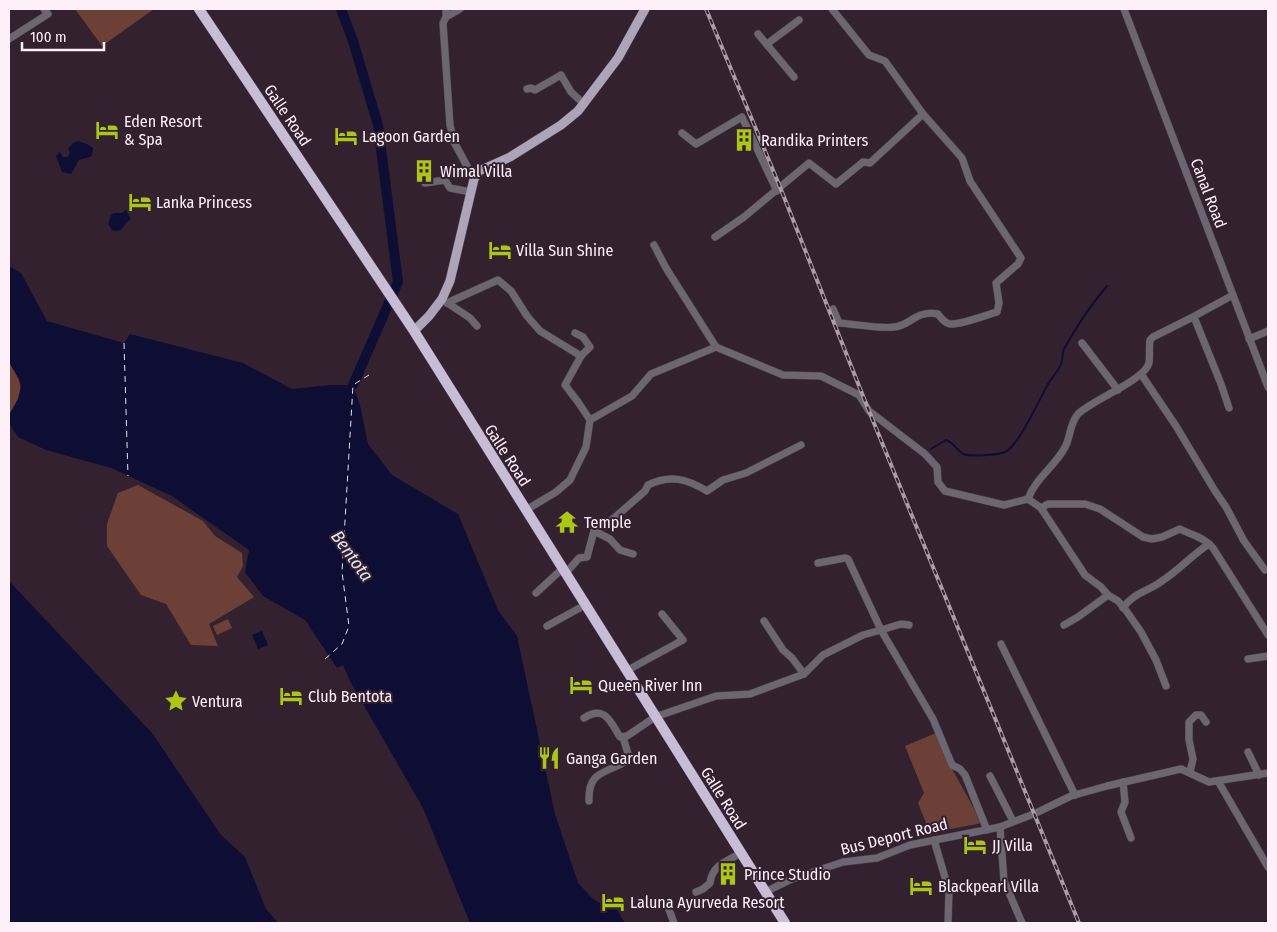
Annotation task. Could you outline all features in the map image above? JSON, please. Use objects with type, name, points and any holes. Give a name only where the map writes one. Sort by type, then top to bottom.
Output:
[{"type":"highway","name":"Galle Road","points":[[199,9],[411,328],[785,923]]},
{"type":"main road","points":[[411,328],[429,316],[444,301],[474,179],[479,171],[510,157],[561,125],[578,111],[618,58],[644,9]]},
{"type":"street","points":[[9,39],[48,14],[44,9]]},
{"type":"street","points":[[446,9],[446,17],[443,23],[450,125],[454,142],[474,179]]},
{"type":"street","points":[[446,17],[460,9]]},
{"type":"street","points":[[832,9],[869,55],[885,61],[923,114],[962,158],[970,181],[1021,258],[1018,264],[996,283],[999,303],[997,312],[950,324],[944,321],[938,314],[930,313],[919,315],[895,328],[839,322],[833,309]]},
{"type":"street","name":"Canal Road","points":[[1124,9],[1268,387]]},
{"type":"street","points":[[767,44],[799,20]]},
{"type":"street","points":[[758,34],[794,77]]},
{"type":"street","points":[[527,89],[532,88],[535,90],[561,75],[571,92],[584,104]]},
{"type":"street","points":[[715,237],[744,217],[809,163],[836,184],[863,162],[870,163],[923,114]]},
{"type":"street","points":[[682,133],[696,144],[742,117],[777,190]]},
{"type":"street","points":[[425,183],[445,180],[450,188],[471,192]]},
{"type":"street","points":[[654,244],[666,268],[716,347],[783,375],[821,376],[859,395],[869,411],[925,454],[936,467],[938,482],[945,491],[1004,505],[1028,499],[1042,476],[1064,450],[1070,437],[1072,424],[1077,416],[1141,374],[1149,364],[1150,340],[1153,337],[1194,317],[1232,295]]},
{"type":"street","points":[[444,301],[498,280],[511,291],[527,316],[540,331],[581,356]]},
{"type":"street","points":[[444,301],[470,318],[477,326]]},
{"type":"street","points":[[1194,317],[1229,408]]},
{"type":"street","points":[[1249,339],[1268,331]]},
{"type":"street","points":[[526,510],[556,492],[570,480],[586,448],[590,420],[576,397],[571,395],[565,385],[581,356],[590,347],[583,337],[575,333]]},
{"type":"street","points":[[1082,343],[1118,390]]},
{"type":"street","points":[[590,420],[632,396],[651,374],[716,347]]},
{"type":"street","points":[[1141,374],[1226,507],[1244,541],[1265,570]]},
{"type":"street","points":[[536,593],[580,558],[587,557],[594,531],[613,520],[646,490],[648,484],[660,479],[671,478],[695,483],[707,490],[723,480],[771,461],[801,445]]},
{"type":"street","points":[[1028,499],[1041,508],[1085,576],[1118,601],[1141,632],[1166,686]]},
{"type":"street","points":[[1041,508],[1048,504],[1085,504],[1100,509],[1143,537],[1152,539],[1162,537],[1180,528],[1191,535],[1203,538],[1209,544],[1268,635]]},
{"type":"street","points":[[594,531],[610,539],[620,550],[633,554]]},
{"type":"street","points":[[1123,608],[1136,594],[1164,581],[1209,544]]},
{"type":"street","points":[[818,563],[848,559],[881,630],[933,719],[952,765],[965,774],[986,830]]},
{"type":"street","points":[[1064,624],[1078,617],[1108,595]]},
{"type":"street","points":[[547,626],[585,605]]},
{"type":"street","points":[[626,671],[683,640],[662,614]]},
{"type":"street","points":[[764,621],[783,650],[792,658],[804,674]]},
{"type":"street","points":[[623,737],[655,718],[716,696],[750,694],[804,674],[823,655],[863,635],[901,624],[910,625]]},
{"type":"street","points":[[1001,644],[1075,795]]},
{"type":"street","points":[[1248,659],[1268,656]]},
{"type":"street","points":[[584,718],[595,712],[600,712],[608,718],[620,737],[623,737],[628,754],[626,761],[596,776],[589,790],[589,801]]},
{"type":"street","points":[[1190,772],[1193,759],[1189,740],[1189,722],[1196,715],[1201,715],[1206,722]]},
{"type":"street","points":[[1248,752],[1259,775]]},
{"type":"street","name":"Bus Deport Road","points":[[765,892],[792,879],[843,862],[877,858],[910,844],[1000,827],[1075,795],[1182,768],[1209,782],[1268,773]]},
{"type":"street","points":[[990,776],[1012,821]]},
{"type":"street","points":[[1218,781],[1268,867]]},
{"type":"street","points":[[1123,782],[1125,802],[1121,812],[1131,838]]},
{"type":"street","points":[[1000,827],[1004,881],[1022,923]]},
{"type":"street","points":[[934,840],[949,891],[948,923]]},
{"type":"street","points":[[696,892],[710,883],[715,868],[741,853]]},
{"type":"street","points":[[668,907],[674,923]]},
{"type":"shaded area","points":[[75,9],[154,9],[102,46]]},
{"type":"shaded area","points":[[9,362],[21,388],[18,399],[9,415]]},
{"type":"shaded area","points":[[138,485],[203,521],[215,536],[242,553],[243,566],[237,577],[254,597],[209,624],[218,646],[191,645],[166,604],[141,595],[107,546],[107,524],[118,493]]},
{"type":"shaded area","points":[[228,619],[232,628],[217,635],[213,626]]},
{"type":"shaded area","points":[[936,733],[951,767],[982,823],[930,833],[918,803],[924,793],[905,746]]},
{"type":"water","points":[[78,141],[93,148],[92,155],[79,160],[71,174],[62,172],[56,156],[60,152],[63,157],[68,157],[70,152],[68,148]]},
{"type":"water","points":[[126,210],[131,219],[119,231],[112,230],[108,224],[111,215],[122,213]]},
{"type":"water","name":"Bentota","points":[[9,266],[21,273],[47,321],[124,343],[130,334],[243,363],[292,389],[353,385],[360,405],[368,444],[392,475],[458,514],[498,610],[517,636],[555,814],[578,883],[594,900],[617,910],[625,923],[470,923],[423,808],[351,683],[343,665],[337,668],[305,620],[263,596],[245,572],[249,550],[172,496],[111,468],[46,450],[18,437],[9,423],[9,415],[18,399],[21,386],[9,362]]},
{"type":"water","points":[[9,581],[152,733],[221,835],[245,857],[266,909],[278,923],[9,923]]},
{"type":"water","points":[[262,631],[268,645],[258,649],[252,635]]},
{"type":"waterway","points":[[341,9],[353,41],[378,125],[398,282],[353,385]]},
{"type":"waterway","points":[[931,449],[946,440],[966,455],[997,454],[1005,452],[1010,448],[1022,433],[1049,383],[1060,367],[1064,349],[1073,333],[1107,286]]},
{"type":"ferry route","points":[[124,343],[128,476]]},
{"type":"ferry route","points":[[325,659],[342,644],[349,626],[342,572],[353,385],[369,375]]},
{"type":"railway","points":[[706,9],[1079,923]]},
{"type":"place","name":"Eden Resort & Spa","points":[[107,130]]},
{"type":"place","name":"Lagoon Garden","points":[[346,136]]},
{"type":"place","name":"Randika Printers","points":[[744,140]]},
{"type":"place","name":"Wimal Villa","points":[[424,171]]},
{"type":"place","name":"Lanka Princess","points":[[140,202]]},
{"type":"place","name":"Villa Sun Shine","points":[[500,250]]},
{"type":"place","name":"Temple","points":[[567,522]]},
{"type":"place","name":"Queen River Inn","points":[[581,685]]},
{"type":"place","name":"Club Bentota","points":[[291,696]]},
{"type":"place","name":"Ventura","points":[[176,701]]},
{"type":"place","name":"Ganga Garden","points":[[549,758]]},
{"type":"place","name":"JJ Villa","points":[[975,845]]},
{"type":"place","name":"Prince Studio","points":[[728,874]]},
{"type":"place","name":"Blackpearl Villa","points":[[921,886]]},
{"type":"place","name":"Laluna Ayurveda Resort","points":[[613,902]]}]
